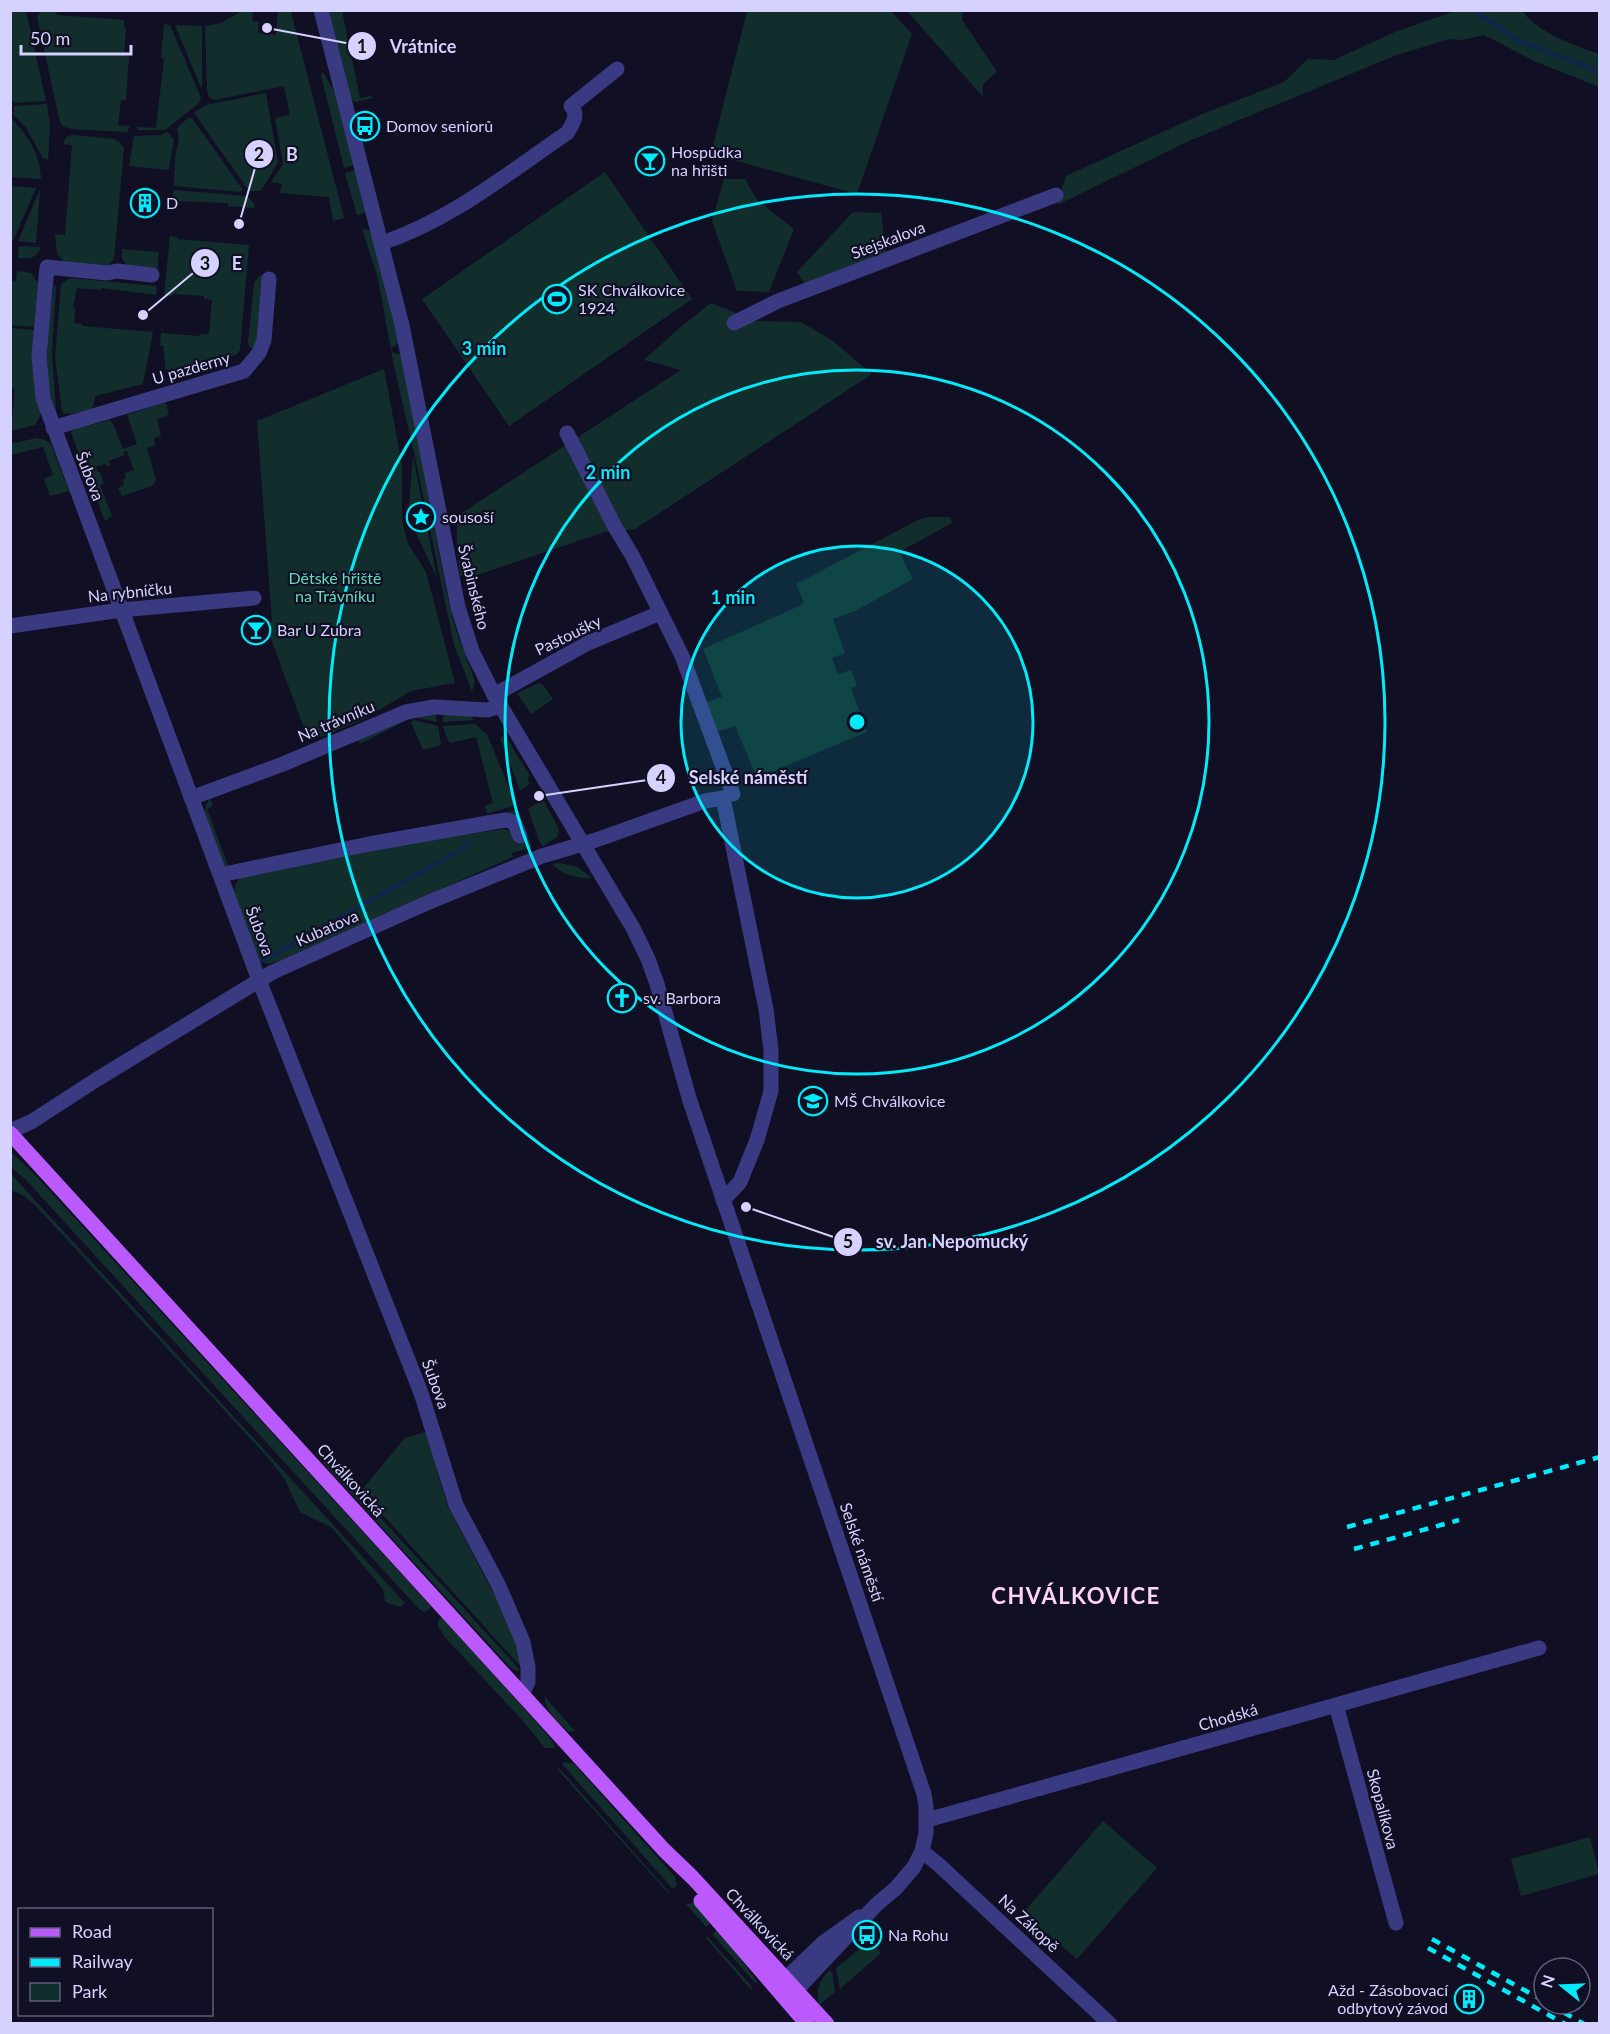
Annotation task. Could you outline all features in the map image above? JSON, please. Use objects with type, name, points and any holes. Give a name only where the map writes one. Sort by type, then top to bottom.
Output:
[{"type":"main road","name":"Chválkovická","points":[[10,1132],[664,1850],[691,1876],[786,1989],[807,2024]]},
{"type":"main road","name":"Chválkovická","points":[[786,1989],[827,2024]]},
{"type":"street","name":"Švabinského","points":[[321,10],[402,325],[458,608],[472,651],[497,700],[582,845]]},
{"type":"street","points":[[382,243],[422,228],[464,204],[567,133],[576,113],[571,106],[617,69]]},
{"type":"street","name":"Stejskalova","points":[[734,324],[778,301],[1056,195]]},
{"type":"street","name":"Šubova","points":[[152,275],[46,267],[39,356],[43,398],[259,980],[421,1393],[456,1505],[498,1584],[523,1642],[528,1666],[528,1682],[522,1694]]},
{"type":"street","name":"U pazderny","points":[[53,428],[244,371],[259,353],[264,340],[269,279]]},
{"type":"street","points":[[567,433],[633,557],[682,656],[728,796],[764,998],[771,1050],[771,1091],[757,1140],[740,1182],[723,1200]]},
{"type":"street","name":"Na rybníčku","points":[[10,626],[121,610],[254,598]]},
{"type":"street","name":"Pastoušky","points":[[497,700],[588,643],[660,614]]},
{"type":"street","name":"Na trávníku","points":[[191,798],[283,764],[406,712],[434,707],[487,710],[497,700]]},
{"type":"street","name":"Kubatova","points":[[10,1132],[32,1122],[99,1078],[273,972],[429,902],[542,856],[582,845],[705,801],[728,796]]},
{"type":"street","points":[[220,875],[369,844],[505,820],[514,822],[520,836]]},
{"type":"street","name":"Selské náměstí","points":[[582,845],[633,928],[648,958],[689,1098],[920,1779],[926,1806],[927,1820],[922,1851],[909,1874],[876,1905],[839,1930],[786,1989]]},
{"type":"street","name":"Chodská","points":[[927,1820],[1539,1648]]},
{"type":"street","name":"Skopalíkova","points":[[1336,1705],[1396,1923]]},
{"type":"street","name":"Na Zákopě","points":[[922,1851],[1110,2024]]},
{"type":"green space","points":[[55,10],[57,15],[124,20],[126,28],[124,55],[129,56],[126,100],[121,100],[118,125],[130,126],[127,132],[71,129],[60,123],[37,17],[41,11]]},
{"type":"green space","points":[[10,11],[26,11],[46,101],[14,103],[11,96]]},
{"type":"green space","points":[[242,11],[253,11],[252,21],[259,22],[258,33],[276,35],[278,11],[291,12],[344,218],[333,221],[329,197],[280,193],[282,184],[271,182],[283,164],[275,118],[290,115],[284,86],[214,100],[209,97],[205,26],[221,23]]},
{"type":"green space","points":[[329,11],[342,11],[360,98],[372,96],[373,98],[356,102],[351,100]]},
{"type":"green space","points":[[747,11],[891,11],[912,34],[857,194],[711,154]]},
{"type":"green space","points":[[907,11],[963,11],[962,20],[997,72],[983,84],[983,97]]},
{"type":"green space","points":[[1455,11],[1522,11],[1547,32],[1599,54],[1599,87],[1534,61],[1484,35],[1462,40],[1449,39],[1394,56],[1189,141],[1057,205],[1066,176],[1200,115],[1284,82],[1308,59],[1334,60],[1395,32]]},
{"type":"green space","points":[[164,24],[170,25],[201,98],[199,103],[165,130],[137,130],[137,127],[156,128],[164,59],[161,58]]},
{"type":"green space","points":[[175,25],[202,26],[201,88]]},
{"type":"green space","points":[[323,72],[336,95],[355,165],[344,168],[321,75]]},
{"type":"green space","points":[[266,93],[278,163],[261,191],[249,191],[194,113],[206,105]]},
{"type":"green space","points":[[47,104],[50,126],[48,160],[43,158],[25,126],[13,114],[14,106]]},
{"type":"green space","points":[[11,117],[23,131],[36,153],[41,179],[11,177]]},
{"type":"green space","points":[[188,118],[192,118],[243,190],[240,192],[174,186],[175,157],[179,139],[177,128]]},
{"type":"green space","points":[[168,132],[174,140],[169,170],[129,166],[134,136],[161,135]]},
{"type":"green space","points":[[73,135],[114,139],[124,148],[114,259],[107,267],[66,263],[57,254],[55,234],[65,235],[72,145],[63,144],[66,137]]},
{"type":"green space","points":[[356,170],[368,212],[357,215],[345,173]]},
{"type":"green space","name":"SK Chválkovice 1924","points":[[605,172],[692,299],[509,426],[422,299]]},
{"type":"green space","points":[[724,179],[745,179],[757,200],[794,229],[769,292],[737,291],[712,221]]},
{"type":"green space","points":[[10,186],[36,188],[13,241],[11,236]]},
{"type":"green space","points":[[40,189],[36,243],[18,241]]},
{"type":"green space","points":[[175,190],[247,196],[254,203],[254,208],[228,206],[228,203],[173,201]]},
{"type":"green space","points":[[853,212],[881,213],[886,252],[806,285],[797,272]]},
{"type":"green space","points":[[362,228],[372,231],[399,343],[391,348],[393,353],[402,355],[403,359],[446,591],[456,630],[475,681],[472,692],[454,645],[393,361],[378,279]]},
{"type":"green space","points":[[170,236],[178,237],[178,239],[249,245],[240,350],[236,355],[174,372],[166,370],[163,346],[160,345],[161,333],[200,336],[209,334],[212,300],[204,299],[204,296],[173,294],[164,296]]},
{"type":"green space","points":[[19,246],[41,247],[34,256],[18,258]]},
{"type":"green space","points":[[122,249],[159,252],[157,272],[126,265],[122,258]]},
{"type":"green space","points":[[17,271],[31,273],[38,283],[34,327],[11,325],[10,280],[16,281]]},
{"type":"green space","points":[[263,275],[257,345],[253,349],[248,343],[254,283],[259,276]]},
{"type":"green space","points":[[70,278],[157,286],[156,295],[101,288],[101,290],[77,288],[73,307],[75,308],[74,323],[82,324],[82,326],[153,332],[143,384],[95,396],[93,409],[71,414],[63,413],[62,410],[55,357],[61,284]]},
{"type":"green space","points":[[54,283],[56,287],[52,353],[56,411],[49,392],[46,349]]},
{"type":"green space","points":[[711,303],[755,321],[801,322],[833,341],[872,374],[635,529],[605,532],[480,574],[460,576],[457,516],[681,370],[644,360]]},
{"type":"green space","points":[[11,328],[34,330],[35,389],[41,414],[35,425],[11,431],[15,389],[11,388]]},
{"type":"green space","name":"Dětské hřiště na Trávníku","points":[[384,369],[402,465],[402,521],[408,544],[426,572],[455,683],[411,691],[364,719],[324,736],[308,739],[268,631],[272,621],[257,421]]},
{"type":"green space","points":[[166,404],[169,415],[157,419],[161,436],[154,438],[155,446],[147,448],[156,480],[152,486],[122,496],[118,488],[124,485],[125,473],[134,470],[127,451],[123,452],[124,455],[109,461],[111,465],[96,467],[104,483],[100,485],[112,516],[105,521],[71,433],[74,429],[110,420],[123,449],[137,444],[127,415]]},
{"type":"green space","points":[[36,438],[51,444],[69,491],[50,496],[44,479],[53,475],[43,447],[11,455],[11,444]]},
{"type":"green space","points":[[413,456],[437,578],[416,533],[420,524],[419,518],[414,516],[410,520]]},
{"type":"green space","points":[[928,517],[950,517],[952,523],[899,552],[913,579],[857,610],[833,619],[845,653],[832,658],[838,674],[851,670],[857,686],[851,688],[867,732],[757,778],[735,726],[714,733],[701,704],[722,697],[703,649],[799,606],[804,602],[796,584],[918,520]]},
{"type":"green space","points":[[539,683],[553,699],[531,714],[517,693]]},
{"type":"green space","points":[[435,713],[437,722],[413,717],[360,744],[356,738],[413,714]]},
{"type":"green space","points":[[443,715],[470,716],[474,720],[443,722]]},
{"type":"green space","points":[[414,720],[438,726],[441,745],[423,750],[411,722]]},
{"type":"green space","points":[[475,724],[487,734],[516,805],[487,814],[485,806],[493,803],[476,737],[450,743],[443,726]]},
{"type":"green space","points":[[505,735],[530,776],[527,778],[530,784],[520,790],[500,738]]},
{"type":"green space","points":[[210,798],[213,806],[207,809],[229,868],[223,864],[205,814]]},
{"type":"green space","points":[[543,799],[559,829],[557,837],[543,846],[528,809]]},
{"type":"green space","points":[[517,809],[532,847],[512,853],[513,857],[279,961],[267,963],[257,959],[234,895],[235,886],[241,875],[408,843],[504,829],[524,837],[516,814],[483,819]]},
{"type":"green space","points":[[552,864],[578,867],[592,878],[570,875],[560,871]]},
{"type":"green space","points":[[11,1152],[37,1177],[431,1606],[430,1609],[424,1612],[418,1608],[26,1180],[11,1167]]},
{"type":"green space","points":[[11,1174],[405,1603],[401,1607],[385,1602],[383,1589],[331,1527],[300,1512],[285,1480],[271,1461],[34,1204],[11,1190]]},
{"type":"green space","points":[[428,1431],[448,1507],[506,1617],[523,1655],[522,1668],[361,1491],[405,1438]]},
{"type":"green space","points":[[326,1458],[520,1670],[516,1671],[509,1666],[323,1463]]},
{"type":"green space","points":[[442,1617],[552,1740],[555,1748],[545,1748],[524,1722],[445,1637],[438,1626],[438,1620]]},
{"type":"green space","points":[[545,1697],[575,1731],[569,1732],[553,1716],[547,1707]]},
{"type":"green space","points":[[564,1762],[574,1764],[675,1877],[677,1886],[673,1889],[562,1764]]},
{"type":"green space","points":[[559,1768],[669,1892],[668,1893],[558,1770]]},
{"type":"green space","points":[[1103,1821],[1157,1868],[1077,1959],[1023,1913]]},
{"type":"green space","points":[[1590,1837],[1599,1874],[1521,1896],[1511,1859]]},
{"type":"green space","points":[[695,1903],[712,1922],[706,1927],[686,1904]]},
{"type":"green space","points":[[718,1929],[757,1981],[756,1984],[712,1934]]},
{"type":"green space","points":[[708,1937],[753,1988],[751,1990],[706,1938]]},
{"type":"green space","points":[[870,1940],[881,1953],[840,1989],[836,1968],[861,1948],[864,1950],[871,1945],[868,1941]]},
{"type":"green space","points":[[830,1970],[835,1992],[819,2005],[819,1986]]},
{"type":"waterway","points":[[1473,10],[1519,41],[1600,72]]},
{"type":"waterway","points":[[263,961],[469,845],[468,841]]},
{"type":"railway","points":[[1347,1527],[1600,1457]]},
{"type":"railway","points":[[1354,1549],[1459,1520]]},
{"type":"railway","points":[[1432,1939],[1532,1994]]},
{"type":"railway","points":[[1428,1948],[1565,2024]]},
{"type":"railway","points":[[1570,2016],[1584,2024]]},
{"type":"place","name":"Vrátnice","points":[[267,28]]},
{"type":"place","name":"Domov seniorů","points":[[365,126]]},
{"type":"place","name":"Hospůdka na hřišti","points":[[650,161]]},
{"type":"place","name":"D","points":[[145,203]]},
{"type":"place","name":"B","points":[[239,224]]},
{"type":"place","name":"SK Chválkovice 1924","points":[[557,299]]},
{"type":"place","name":"E","points":[[143,315]]},
{"type":"place","name":"sousoší","points":[[421,517]]},
{"type":"place","name":"Bar U Zubra","points":[[256,630]]},
{"type":"place","name":"Selské náměstí","points":[[539,796]]},
{"type":"place","name":"sv. Barbora","points":[[622,998]]},
{"type":"place","name":"MŠ Chválkovice","points":[[813,1101]]},
{"type":"place","name":"sv. Jan Nepomucký","points":[[746,1207]]},
{"type":"place","name":"Na Rohu","points":[[867,1935]]},
{"type":"place","name":"Ažd - Zásobovací odbytový závod","points":[[1469,1999]]},
{"type":"district","name":"CHVÁLKOVICE","points":[[1076,1596]]}]
